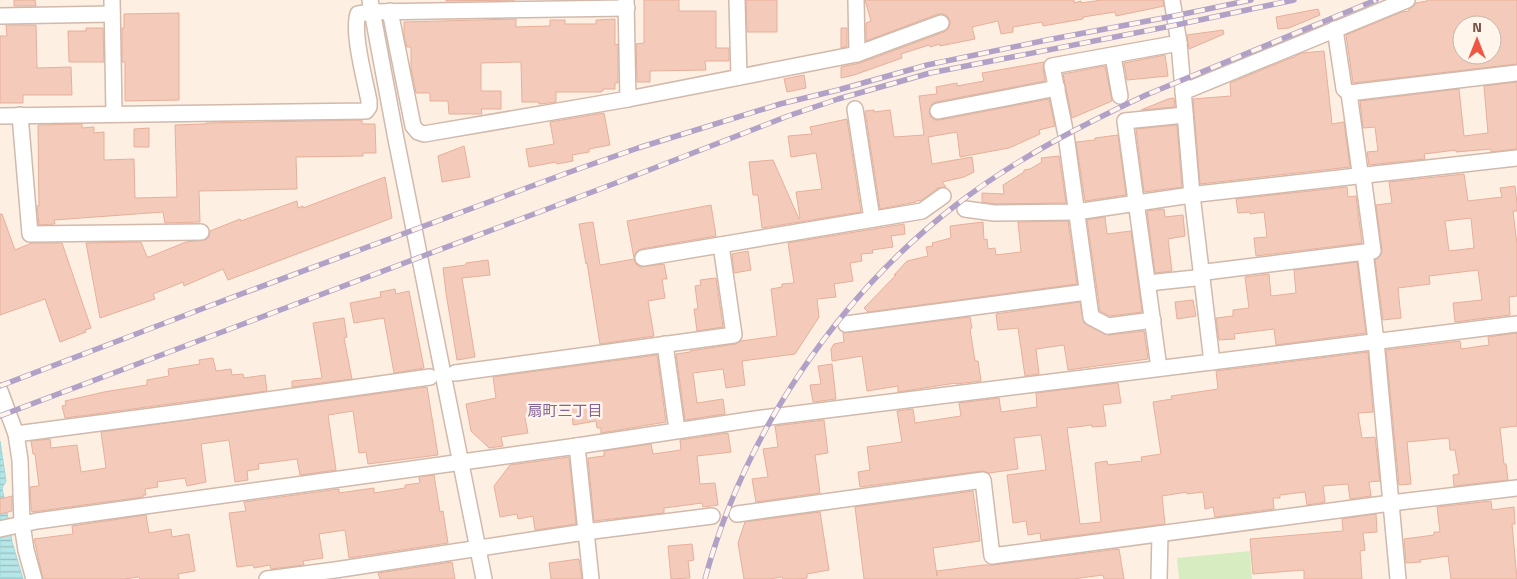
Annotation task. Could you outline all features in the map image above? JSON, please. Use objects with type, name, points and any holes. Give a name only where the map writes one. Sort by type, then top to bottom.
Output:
[{"type":"street","points":[[737,0],[739,78]]},
{"type":"street","points":[[856,0],[857,54]]},
{"type":"street","points":[[1172,0],[1179,43],[1192,195],[1212,362]]},
{"type":"street","points":[[1183,92],[1407,0]]},
{"type":"street","points":[[0,116],[366,111],[369,108],[369,101],[357,37],[356,20],[358,14],[371,6],[390,11],[626,4],[628,99]]},
{"type":"street","points":[[371,6],[379,56],[484,579]]},
{"type":"street","points":[[0,16],[112,7],[114,114]]},
{"type":"street","points":[[390,11],[413,126],[418,132],[424,134],[628,99],[857,54],[941,23]]},
{"type":"street","points":[[1148,283],[1195,278],[1201,274],[1372,251],[1364,176],[1360,172],[1349,93],[1344,89],[1335,29]]},
{"type":"street","points":[[1153,320],[1108,326],[1091,317],[1066,135],[1052,66],[1179,43]]},
{"type":"street","points":[[1113,56],[1120,96]]},
{"type":"street","points":[[1349,93],[1517,73]]},
{"type":"street","points":[[938,112],[1056,88]]},
{"type":"street","points":[[855,109],[872,219]]},
{"type":"street","points":[[1159,368],[1125,121],[1185,115]]},
{"type":"street","points":[[20,116],[30,234],[201,232]]},
{"type":"street","points":[[965,209],[994,214],[1076,212],[1192,195],[1517,158]]},
{"type":"street","points":[[643,258],[922,211],[944,196]]},
{"type":"street","points":[[455,373],[734,335],[721,245]]},
{"type":"street","points":[[1365,252],[1376,341],[1398,579]]},
{"type":"street","points":[[846,324],[1087,292]]},
{"type":"street","points":[[11,526],[762,418],[1517,324]]},
{"type":"street","points":[[665,344],[676,430]]},
{"type":"street","points":[[16,434],[174,414],[430,376]]},
{"type":"street","points":[[0,390],[16,434],[20,460],[11,526],[26,550],[34,579]]},
{"type":"street","points":[[577,446],[591,579]]},
{"type":"street","points":[[737,514],[984,480],[992,556],[1517,488]]},
{"type":"street","points":[[267,579],[478,547],[712,516]]},
{"type":"street","points":[[1159,579],[1160,534]]},
{"type":"green space","points":[[1250,551],[1252,579],[1179,579],[1177,558]]},
{"type":"water","points":[[0,441],[6,481],[2,488],[4,498],[0,499]]},
{"type":"water","points":[[0,508],[7,512],[12,542],[23,579],[0,579]]},
{"type":"building","points":[[14,0],[35,0],[36,6],[14,6]]},
{"type":"building","points":[[446,0],[515,0],[446,1]]},
{"type":"building","points":[[644,0],[679,0],[679,11],[716,11],[716,48],[729,48],[729,61],[705,61],[706,70],[650,71],[650,82],[637,82],[636,44],[644,43]]},
{"type":"building","points":[[746,0],[777,0],[777,32],[747,32]]},
{"type":"building","points":[[865,0],[1074,0],[1074,3],[1081,1],[1081,3],[1102,0],[1163,0],[1164,6],[1116,16],[1115,12],[1083,17],[1083,19],[1043,26],[1042,22],[1013,27],[1013,32],[1001,34],[998,21],[972,27],[975,39],[940,46],[940,44],[930,47],[929,45],[901,54],[902,58],[841,78],[841,67],[860,63],[944,32],[950,25],[950,20],[947,16],[938,14],[866,41],[866,23],[871,21]]},
{"type":"building","points":[[1427,0],[1517,0],[1517,64],[1353,83],[1346,35],[1402,12],[1409,11],[1416,3]]},
{"type":"building","points":[[1318,9],[1320,15],[1289,28],[1278,29],[1276,17]]},
{"type":"building","points":[[179,13],[179,100],[125,101],[125,62],[122,62],[124,14]]},
{"type":"building","points":[[516,19],[516,27],[550,26],[550,20],[565,20],[565,24],[596,24],[596,20],[615,19],[615,45],[618,44],[618,83],[615,83],[615,89],[603,89],[601,92],[556,92],[556,102],[539,104],[539,102],[522,102],[521,62],[481,63],[481,91],[501,91],[501,109],[481,109],[482,114],[449,114],[448,101],[430,101],[430,93],[416,93],[411,68],[411,47],[407,47],[404,36],[404,22]]},
{"type":"building","points":[[6,25],[36,25],[37,68],[71,67],[72,95],[23,95],[23,103],[0,103],[0,36],[7,36]]},
{"type":"building","points":[[86,28],[103,28],[104,62],[69,62],[68,31],[86,31]]},
{"type":"building","points":[[841,28],[847,28],[847,46],[841,48]]},
{"type":"building","points":[[1223,30],[1224,34],[1189,49],[1187,35]]},
{"type":"building","points":[[1324,51],[1332,124],[1344,122],[1350,167],[1200,184],[1193,99],[1231,96],[1230,83],[1302,53]]},
{"type":"building","points":[[1165,55],[1168,76],[1127,80],[1124,63]]},
{"type":"building","points":[[1044,62],[1045,81],[936,102],[932,104],[929,112],[935,120],[940,120],[1049,99],[1055,126],[1039,130],[1040,134],[1009,148],[960,157],[957,132],[928,137],[932,164],[972,157],[974,172],[964,177],[942,182],[946,187],[938,188],[922,200],[880,209],[865,111],[890,110],[894,137],[924,135],[919,96],[937,94],[936,87],[957,83],[957,86],[984,81],[982,73]]},
{"type":"building","points":[[1105,66],[1112,101],[1072,118],[1063,74]]},
{"type":"building","points":[[804,75],[806,88],[787,92],[784,79]]},
{"type":"building","points":[[1517,82],[1517,149],[1491,152],[1491,149],[1456,152],[1456,150],[1424,154],[1425,159],[1369,165],[1367,152],[1378,151],[1375,127],[1363,128],[1360,101],[1459,89],[1464,136],[1488,133],[1484,86]]},
{"type":"building","points":[[1174,98],[1175,107],[1141,110],[1168,99]]},
{"type":"building","points":[[604,113],[610,145],[572,155],[573,161],[529,167],[526,149],[554,144],[550,122]]},
{"type":"building","points":[[847,119],[861,212],[762,228],[758,195],[753,195],[749,162],[773,160],[799,219],[796,192],[822,189],[816,153],[791,157],[788,136],[812,134],[810,127]]},
{"type":"building","points":[[362,120],[362,124],[375,124],[376,153],[363,153],[363,156],[296,157],[297,189],[199,191],[200,222],[165,223],[163,212],[54,220],[55,224],[39,225],[37,206],[39,206],[38,125],[82,124],[82,128],[94,127],[94,133],[104,132],[104,160],[134,159],[135,198],[177,197],[175,125]]},
{"type":"building","points":[[1177,125],[1182,187],[1144,192],[1136,129]]},
{"type":"building","points":[[149,128],[149,147],[134,147],[134,129]]},
{"type":"building","points":[[1118,135],[1126,195],[1085,201],[1076,142]]},
{"type":"building","points":[[464,146],[470,177],[442,182],[438,156]]},
{"type":"building","points":[[1059,156],[1066,203],[995,204],[982,202],[982,193],[1004,194],[1003,185],[1024,172],[1024,170],[1030,169],[1042,162],[1041,158]]},
{"type":"building","points":[[1464,174],[1468,201],[1502,197],[1500,188],[1515,186],[1517,211],[1513,211],[1517,244],[1517,296],[1509,297],[1510,315],[1455,322],[1453,303],[1482,300],[1478,270],[1429,276],[1430,284],[1398,288],[1401,318],[1383,320],[1375,260],[1381,255],[1382,250],[1376,205],[1392,203],[1389,182]],"holes":[[[1471,218],[1474,248],[1449,251],[1445,221]]]},
{"type":"building","points":[[385,177],[392,218],[228,280],[223,269],[184,286],[183,282],[153,294],[155,299],[100,318],[86,243],[141,242],[147,257],[149,257],[186,242],[205,240],[209,237],[210,231],[240,219],[241,221],[297,201],[298,208],[303,206],[303,208]]},
{"type":"building","points":[[1347,187],[1348,197],[1356,196],[1362,243],[1256,256],[1254,238],[1267,237],[1264,212],[1238,213],[1236,199]]},
{"type":"building","points":[[711,205],[716,236],[641,249],[637,251],[634,258],[627,221]]},
{"type":"building","points":[[1164,209],[1165,217],[1183,215],[1185,236],[1168,239],[1172,271],[1155,273],[1147,211]]},
{"type":"building","points":[[0,214],[2,214],[15,250],[32,243],[62,243],[91,328],[85,330],[86,332],[60,342],[45,299],[0,315]]},
{"type":"building","points":[[1105,217],[1107,234],[1131,231],[1142,312],[1110,316],[1100,311],[1087,220]]},
{"type":"building","points":[[1068,221],[1077,284],[868,312],[864,308],[907,261],[928,256],[926,247],[933,246],[932,243],[951,238],[950,226],[983,222],[984,240],[987,239],[988,249],[995,248],[996,255],[1021,252],[1018,222]]},
{"type":"building","points":[[593,222],[600,265],[634,259],[640,267],[664,264],[667,279],[662,279],[665,298],[648,301],[654,336],[600,344],[579,224]]},
{"type":"building","points":[[904,224],[905,234],[891,236],[893,247],[872,250],[873,253],[861,254],[862,261],[850,263],[853,281],[834,284],[836,297],[817,299],[819,317],[795,354],[742,361],[745,385],[726,388],[723,369],[693,373],[697,403],[723,399],[725,414],[685,420],[676,354],[777,336],[771,289],[782,287],[782,284],[794,283],[788,243]]},
{"type":"building","points":[[748,251],[751,270],[734,273],[732,254]]},
{"type":"building","points":[[488,260],[490,275],[462,278],[475,357],[457,360],[443,268]]},
{"type":"building","points":[[1357,262],[1366,333],[1276,345],[1274,329],[1234,334],[1235,339],[1219,340],[1216,318],[1233,316],[1233,310],[1249,308],[1245,277],[1269,274],[1271,296],[1296,293],[1294,270]]},
{"type":"building","points":[[716,278],[723,327],[697,331],[694,309],[698,309],[695,286],[701,285],[700,280]]},
{"type":"building","points":[[395,289],[396,294],[409,291],[424,368],[394,373],[384,318],[354,323],[350,303],[381,297],[380,292]]},
{"type":"building","points":[[1193,300],[1196,316],[1177,319],[1175,302]]},
{"type":"building","points":[[1080,302],[1084,323],[1104,334],[1144,331],[1148,359],[1068,370],[1064,345],[1036,349],[1039,374],[1025,376],[1018,328],[998,330],[996,314]]},
{"type":"building","points":[[970,317],[975,361],[978,361],[981,381],[898,392],[898,386],[867,391],[862,356],[832,361],[831,349],[834,344],[844,342],[843,333]]},
{"type":"building","points":[[344,318],[347,337],[344,338],[352,379],[292,387],[292,381],[322,378],[313,323]]},
{"type":"building","points":[[1517,333],[1517,426],[1500,428],[1504,464],[1506,464],[1508,480],[1454,486],[1453,475],[1459,474],[1455,450],[1450,450],[1449,438],[1407,442],[1411,484],[1399,485],[1386,350],[1460,341],[1461,349],[1489,345],[1488,337]]},
{"type":"building","points":[[1368,352],[1373,412],[1358,413],[1362,438],[1375,437],[1380,481],[1369,482],[1371,496],[1350,499],[1348,484],[1323,486],[1325,502],[1307,505],[1305,492],[1280,495],[1280,498],[1273,498],[1274,509],[1215,517],[1213,507],[1205,509],[1203,492],[1187,494],[1187,492],[1162,496],[1165,524],[1041,540],[1040,533],[1028,535],[1026,521],[1013,523],[1007,475],[1046,470],[1041,435],[1014,438],[1018,469],[989,473],[982,471],[860,487],[858,472],[870,470],[867,447],[902,442],[897,411],[913,409],[915,423],[961,416],[959,403],[999,398],[1001,412],[1037,407],[1036,393],[1118,383],[1121,403],[1103,405],[1106,426],[1092,427],[1092,425],[1067,428],[1080,524],[1101,522],[1095,463],[1107,461],[1108,465],[1142,461],[1141,457],[1161,454],[1153,402],[1172,399],[1171,396],[1218,389],[1216,371]]},
{"type":"building","points":[[657,355],[666,422],[601,433],[601,428],[597,428],[596,421],[573,425],[572,415],[551,418],[551,414],[525,418],[528,433],[501,437],[503,446],[489,448],[471,431],[466,404],[496,398],[493,377]]},
{"type":"building","points":[[213,358],[216,371],[231,369],[232,375],[243,374],[244,378],[265,375],[267,391],[65,418],[62,406],[66,405],[65,401],[147,385],[147,380],[169,376],[168,369],[200,364],[199,360]]},
{"type":"building","points":[[832,364],[836,399],[813,402],[810,385],[821,384],[818,366]]},
{"type":"building","points":[[427,387],[438,455],[368,464],[366,452],[359,453],[353,411],[328,415],[336,470],[300,475],[297,459],[258,464],[259,469],[247,471],[248,480],[235,482],[229,440],[201,444],[206,482],[187,486],[185,478],[157,482],[158,487],[145,489],[146,495],[143,495],[143,497],[32,512],[30,487],[39,486],[35,454],[33,454],[31,441],[50,439],[51,448],[77,445],[81,472],[106,468],[101,432]]},
{"type":"building","points":[[824,420],[828,453],[815,455],[820,493],[756,502],[752,479],[768,477],[763,449],[778,447],[775,426]]},
{"type":"building","points":[[728,433],[731,452],[697,456],[700,484],[715,483],[718,505],[703,507],[702,503],[664,508],[664,513],[594,521],[588,458],[604,456],[604,451],[651,444],[653,454],[681,450],[680,440]]},
{"type":"building","points":[[569,457],[576,524],[535,530],[533,516],[518,519],[517,514],[500,517],[494,486],[510,465]]},
{"type":"building","points":[[434,475],[440,512],[443,511],[448,543],[349,558],[345,530],[319,534],[323,558],[303,561],[304,565],[271,569],[270,565],[254,568],[253,565],[237,567],[229,513],[246,511],[244,502],[339,489],[339,493],[374,488],[374,493],[405,488],[405,485],[420,483],[419,477]]},
{"type":"building","points":[[973,491],[980,541],[933,548],[937,576],[937,571],[1119,549],[1124,579],[1104,579],[1103,575],[1073,579],[864,579],[855,507]]},
{"type":"building","points":[[12,496],[12,511],[0,514],[0,499]]},
{"type":"building","points":[[1491,501],[1492,510],[1514,507],[1515,524],[1512,524],[1517,579],[1451,579],[1448,556],[1406,563],[1404,539],[1434,535],[1434,532],[1440,532],[1437,507]]},
{"type":"building","points":[[820,512],[829,570],[807,574],[807,578],[798,579],[783,579],[782,577],[744,579],[738,543],[745,522]]},
{"type":"building","points":[[1376,514],[1377,532],[1363,533],[1365,550],[1360,551],[1362,579],[1304,579],[1304,570],[1253,574],[1250,539],[1343,531],[1342,519]]},
{"type":"building","points":[[146,515],[149,533],[171,529],[172,537],[189,534],[195,571],[178,574],[179,579],[140,579],[139,577],[124,579],[43,579],[34,539],[73,534],[72,526]]},
{"type":"building","points":[[692,544],[694,560],[688,561],[690,578],[671,579],[668,546]]},
{"type":"building","points":[[579,559],[582,579],[551,579],[549,563]]},
{"type":"building","points":[[452,562],[455,579],[380,579],[378,573]]},
{"type":"railway","points":[[0,386],[567,173],[638,148],[780,104],[927,65],[1251,0]]},
{"type":"railway","points":[[0,416],[788,116],[838,99],[930,73],[1294,0]]},
{"type":"railway","points":[[705,579],[722,525],[744,472],[770,421],[801,372],[835,325],[872,281],[913,241],[956,205],[1001,173],[1072,132],[1146,95],[1376,0]]},
{"type":"district","name":"扇町三丁目","points":[[565,411]]}]
